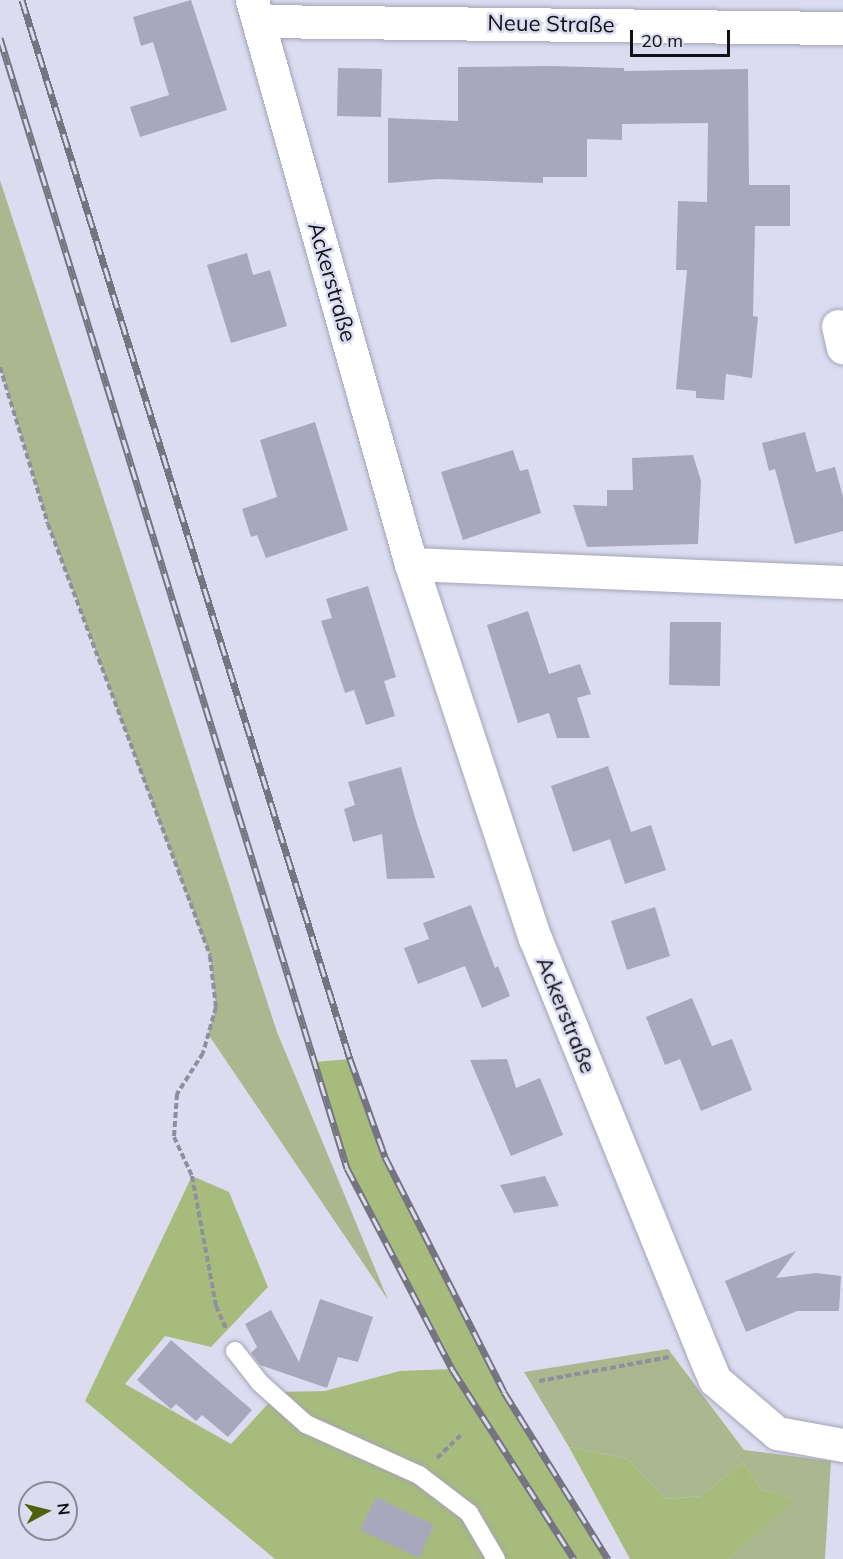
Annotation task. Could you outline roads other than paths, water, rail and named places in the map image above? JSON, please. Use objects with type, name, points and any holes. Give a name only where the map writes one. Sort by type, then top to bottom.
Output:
[{"type":"street","name":"Neue Straße","points":[[256,10],[843,28]]},
{"type":"street","name":"Ackerstraße","points":[[256,10],[411,564],[535,938],[703,1352],[715,1380],[777,1433],[843,1445]]},
{"type":"street","points":[[411,564],[843,582]]},
{"type":"lane","points":[[235,1351],[260,1383],[306,1424],[419,1475],[469,1513],[496,1559]]},
{"type":"railway","points":[[22,0],[350,1059],[385,1157],[504,1392],[608,1559]]},
{"type":"railway","points":[[0,38],[347,1168],[452,1369],[574,1559]]}]
